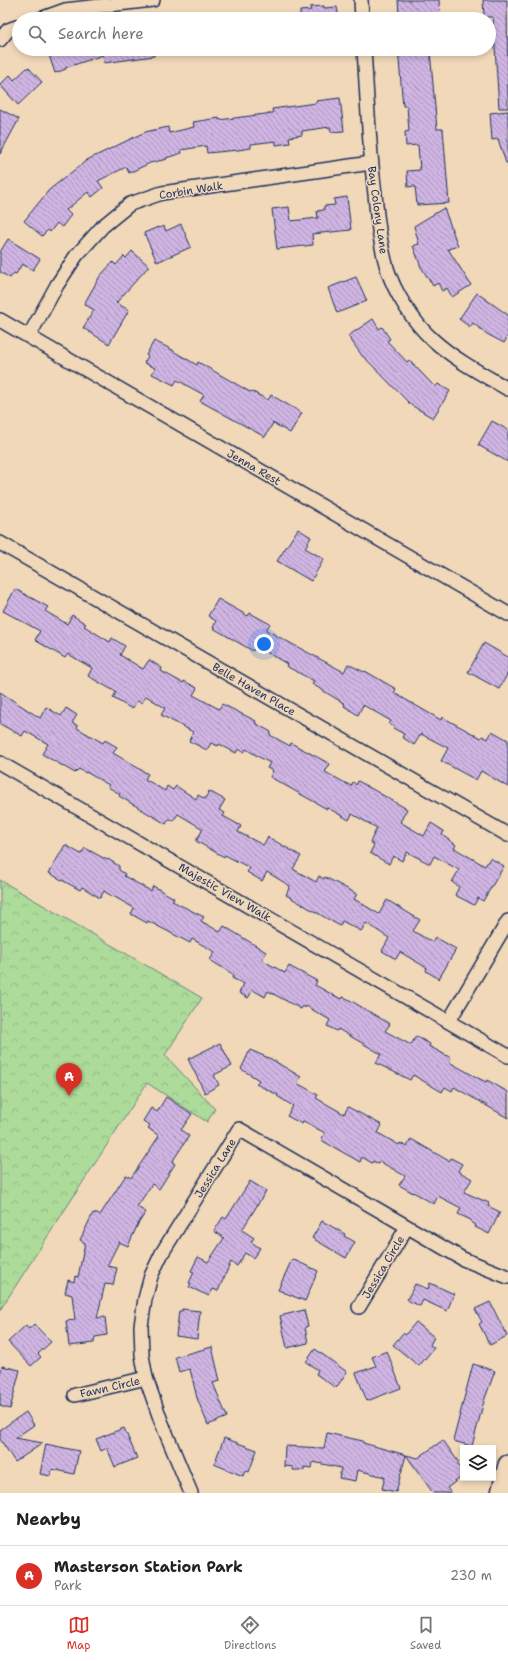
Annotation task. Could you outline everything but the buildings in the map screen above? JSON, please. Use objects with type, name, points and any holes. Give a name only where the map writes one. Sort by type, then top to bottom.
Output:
[{"type":"street","points":[[59,12],[65,10],[153,0]]},
{"type":"street","points":[[361,0],[362,12]]},
{"type":"street","points":[[0,40],[8,30],[12,29]]},
{"type":"street","name":"Bay Colony Lane","points":[[364,56],[371,163],[380,239],[388,270],[398,292],[415,320],[432,339],[463,362],[508,389]]},
{"type":"street","name":"Corbin Walk","points":[[29,336],[57,285],[76,256],[103,226],[130,204],[162,193],[371,163]]},
{"type":"street","name":"Jenna Rest","points":[[0,320],[508,614]]},
{"type":"street","name":"Belle Haven Place","points":[[0,543],[508,835]]},
{"type":"street","name":"Majestic View Walk","points":[[0,763],[508,1056]]},
{"type":"street","points":[[449,1021],[508,921]]},
{"type":"street","name":"Jessica Lane","points":[[191,1493],[161,1422],[146,1378],[142,1355],[141,1326],[145,1299],[151,1276],[162,1253],[239,1129],[463,1260],[508,1277]]},
{"type":"street","name":"Jessica Circle","points":[[359,1307],[407,1227]]},
{"type":"street","name":"Fawn Circle","points":[[75,1395],[146,1378]]},
{"type":"street","points":[[500,1493],[508,1465]]},
{"type":"green space","points":[[0,880],[202,998],[165,1055],[215,1109],[207,1122],[147,1083],[0,1310]]},
{"type":"place","name":"Masterson Station Park","points":[[69,1096]]}]
